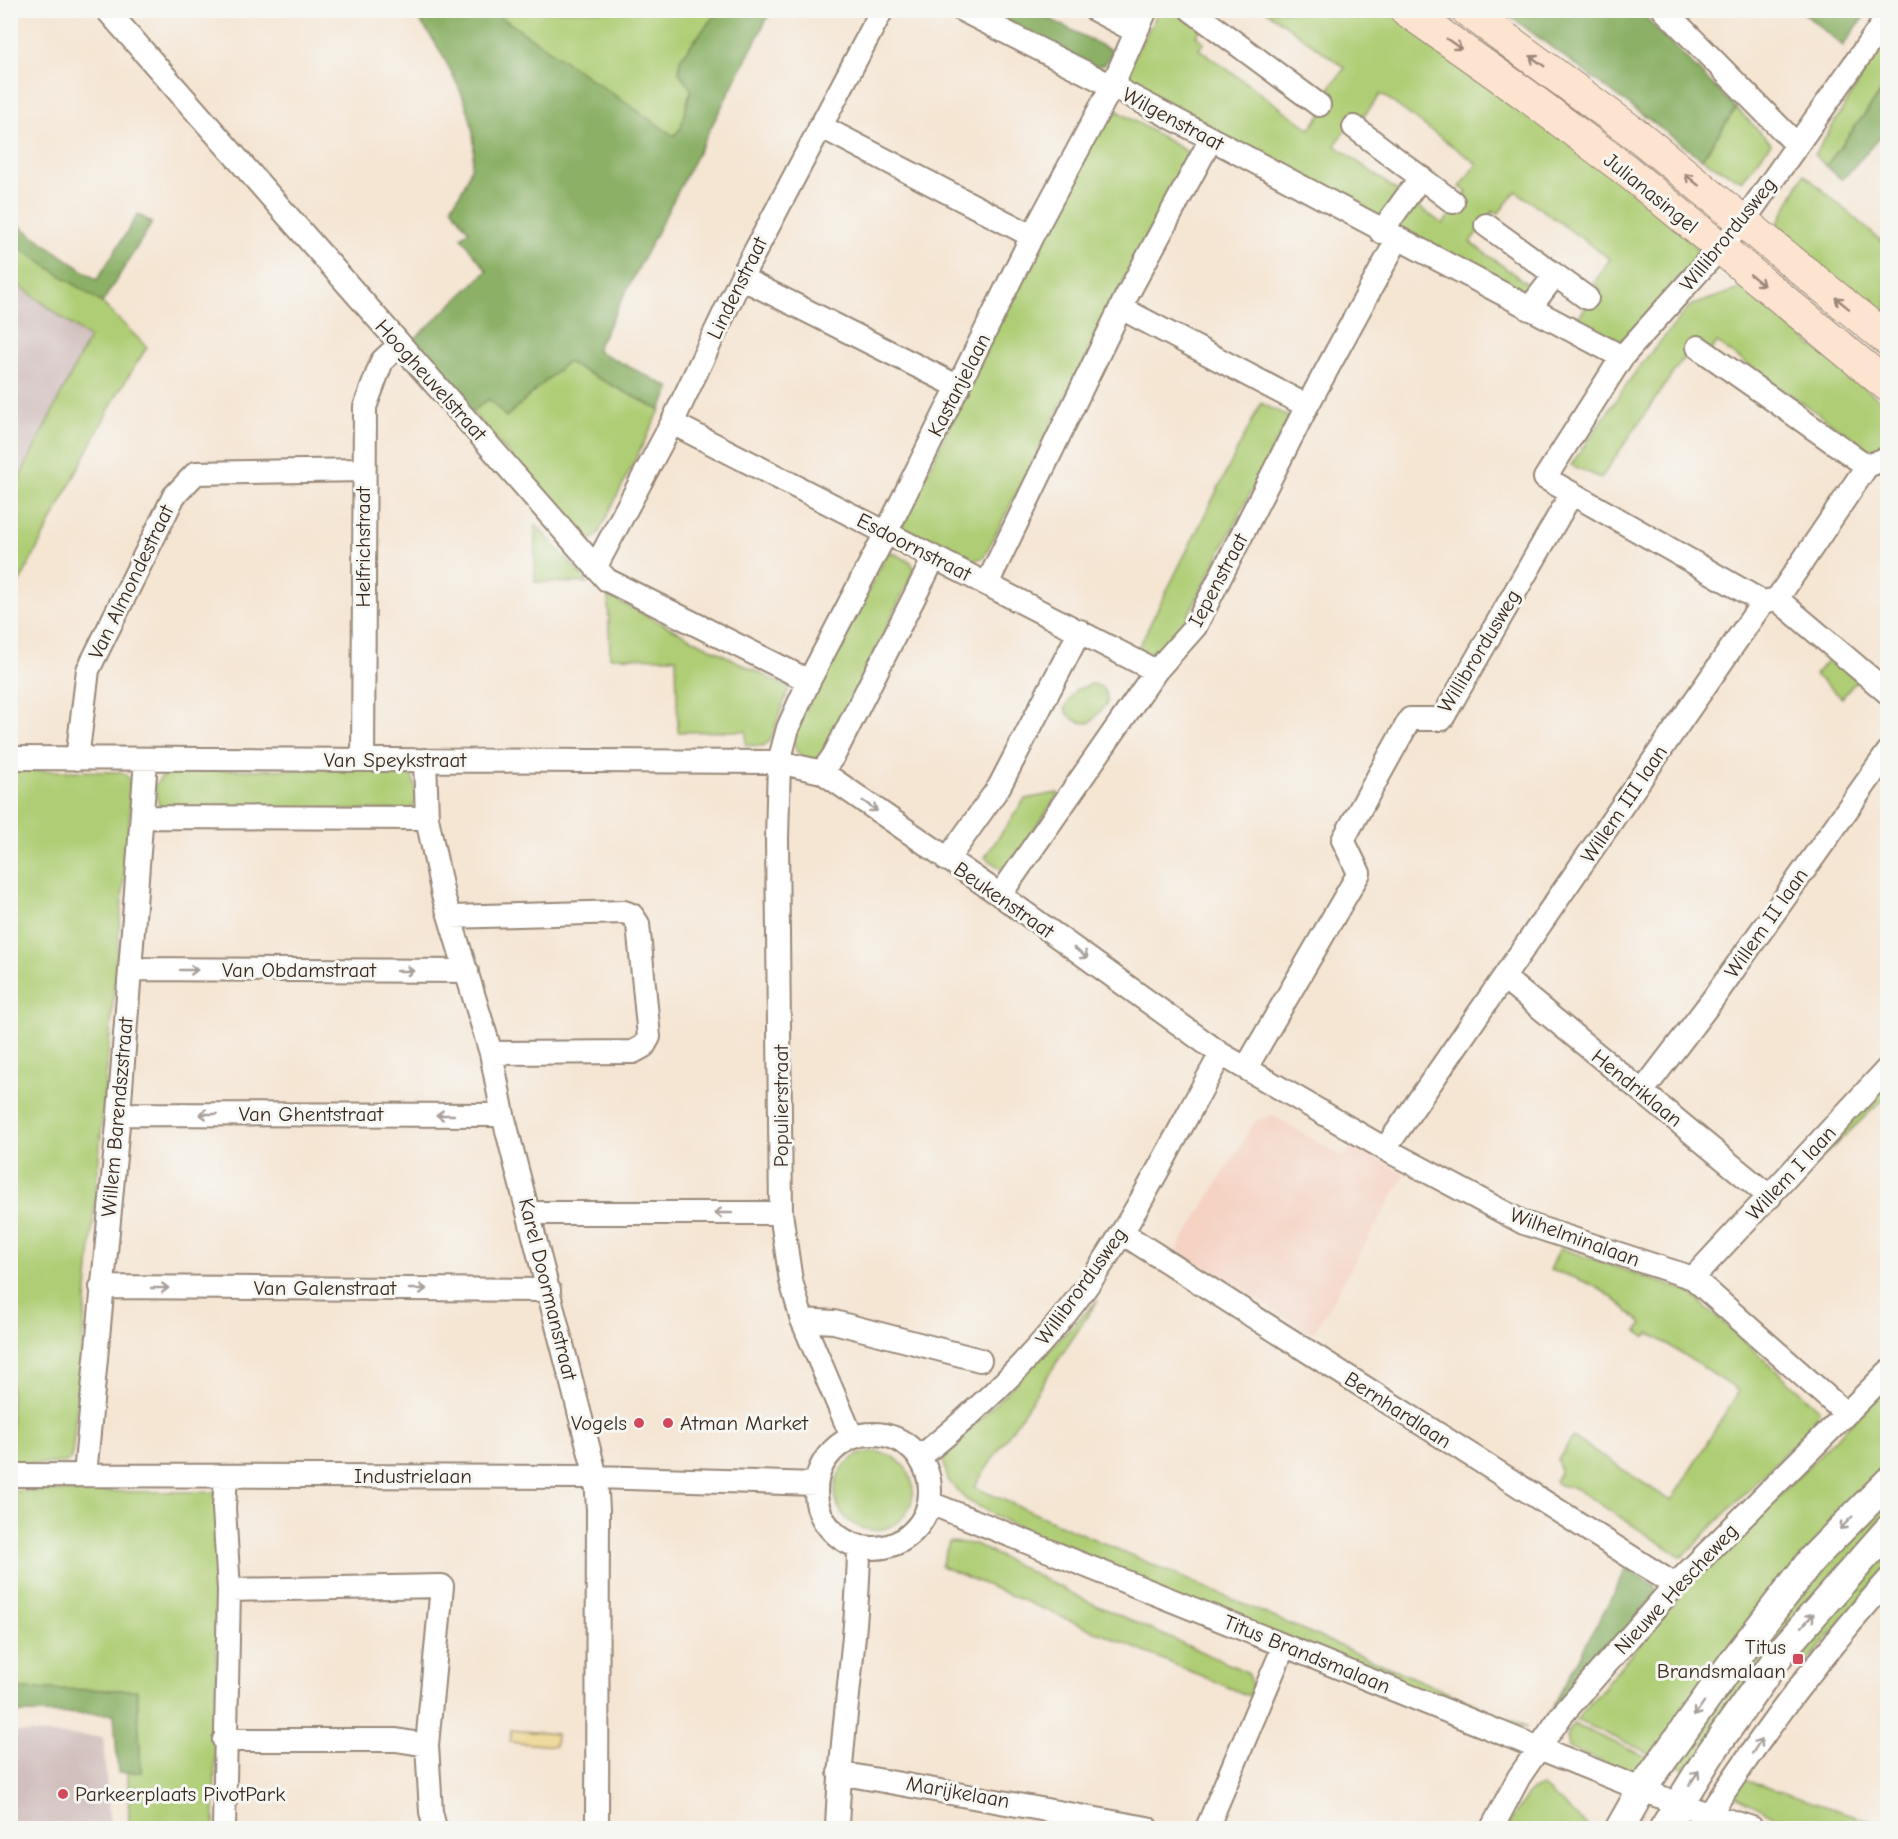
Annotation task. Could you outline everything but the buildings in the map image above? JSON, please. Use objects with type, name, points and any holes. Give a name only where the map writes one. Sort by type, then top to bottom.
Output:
[{"type":"main road","name":"Julianasingel","points":[[1406,10],[1522,92],[1627,171],[1887,386]]},
{"type":"main road","name":"Julianasingel","points":[[1467,10],[1641,138],[1887,340]]},
{"type":"street","name":"Hoogheuvelstraat","points":[[107,10],[607,579],[809,681]]},
{"type":"street","name":"Lindenstraat","points":[[596,566],[672,423],[741,278],[882,10]]},
{"type":"street","name":"Wilgenstraat","points":[[962,10],[1112,86],[1210,141],[1622,357]]},
{"type":"street","points":[[1095,10],[1135,31]]},
{"type":"street","name":"Kastanjelaan","points":[[779,762],[788,728],[809,681],[886,533],[1032,236],[1112,86],[1146,10]]},
{"type":"street","points":[[1191,10],[1318,105]]},
{"type":"street","points":[[1664,10],[1797,144]]},
{"type":"street","name":"Willibrordusweg","points":[[1246,1068],[1359,873],[1343,840],[1410,719],[1442,719],[1572,493],[1545,478],[1622,357],[1743,222],[1887,16]]},
{"type":"street","points":[[820,126],[1032,236]]},
{"type":"street","points":[[1354,127],[1453,202]]},
{"type":"street","points":[[987,585],[1121,308],[1210,141]]},
{"type":"street","points":[[1389,236],[1421,177]]},
{"type":"street","points":[[1486,225],[1587,298]]},
{"type":"street","name":"Iepenstraat","points":[[1000,895],[1156,671],[1196,627],[1389,236]]},
{"type":"street","points":[[1529,309],[1555,275]]},
{"type":"street","points":[[741,278],[959,387]]},
{"type":"street","points":[[1121,308],[1307,406]]},
{"type":"street","name":"Helfrichstraat","points":[[363,759],[365,407],[370,388],[382,361],[399,345]]},
{"type":"street","points":[[1698,347],[1853,453],[1877,462]]},
{"type":"street","name":"Esdoornstraat","points":[[672,423],[987,585],[1080,630],[1156,671]]},
{"type":"street","name":"Willem III laan","points":[[1386,1149],[1770,600],[1877,462]]},
{"type":"street","name":"Van Almondestraat","points":[[77,759],[88,670],[174,495],[196,473],[363,470]]},
{"type":"street","points":[[1572,493],[1770,600],[1887,693]]},
{"type":"street","points":[[822,772],[834,755],[934,558]]},
{"type":"street","points":[[947,860],[999,787],[1080,630]]},
{"type":"street","name":"Willem II laan","points":[[1642,1092],[1710,1003],[1887,752]]},
{"type":"street","name":"Van Speykstraat","points":[[10,758],[779,762]]},
{"type":"street","name":"Willem Barendszstraat","points":[[85,1475],[119,1114],[146,760]]},
{"type":"street","name":"Karel Doormanstraat","points":[[425,760],[427,818],[451,917],[490,1053],[503,1115],[596,1477],[598,1510],[597,1828]]},
{"type":"street","name":"Beukenstraat","points":[[779,762],[822,772],[1000,895],[1221,1054]]},
{"type":"street","name":"Populierstraat","points":[[779,762],[777,839],[781,1213],[791,1281],[802,1320],[852,1437]]},
{"type":"street","points":[[143,817],[427,818]]},
{"type":"street","points":[[451,917],[624,912],[632,915],[638,924],[649,1037],[644,1046],[633,1052],[490,1053]]},
{"type":"street","name":"Van Obdamstraat","points":[[130,969],[467,971]]},
{"type":"street","name":"Hendriklaan","points":[[1504,978],[1770,1197]]},
{"type":"street","name":"Willibrordusweg","points":[[920,1457],[996,1390],[1056,1326],[1122,1233],[1221,1054]]},
{"type":"street","name":"Wilhelminalaan","points":[[1221,1054],[1386,1149],[1524,1224],[1694,1278],[1844,1412]]},
{"type":"street","name":"Willem I laan","points":[[1694,1278],[1887,1068]]},
{"type":"street","name":"Van Ghentstraat","points":[[119,1114],[503,1115]]},
{"type":"street","points":[[529,1213],[781,1213]]},
{"type":"street","name":"Bernhardlaan","points":[[1122,1233],[1676,1585]]},
{"type":"street","name":"Van Galenstraat","points":[[101,1287],[549,1290]]},
{"type":"street","points":[[802,1320],[834,1322],[980,1360]]},
{"type":"street","name":"Nieuwe Hescheweg","points":[[1492,1828],[1538,1747],[1561,1716],[1676,1585],[1844,1412],[1887,1372]]},
{"type":"street","points":[[869,1433],[887,1435],[904,1442],[920,1457],[931,1485],[930,1503],[923,1520],[911,1535],[895,1545],[877,1549],[859,1547],[843,1541],[821,1517],[816,1501],[819,1469],[827,1456],[852,1437],[869,1433]]},
{"type":"street","name":"Industrielaan","points":[[10,1475],[596,1477],[816,1484]]},
{"type":"street","points":[[224,1828],[224,1740],[229,1590],[226,1476]]},
{"type":"street","points":[[1620,1828],[1642,1789],[1735,1659],[1813,1558],[1887,1482]]},
{"type":"street","name":"Titus Brandsmalaan","points":[[930,1503],[1642,1789],[1678,1804],[1704,1822],[1752,1828]]},
{"type":"street","points":[[1664,1828],[1748,1696],[1785,1647],[1887,1530]]},
{"type":"street","points":[[837,1828],[838,1773],[857,1605],[859,1547]]},
{"type":"street","points":[[1704,1822],[1779,1710],[1887,1580]]},
{"type":"street","points":[[229,1590],[442,1586],[428,1745],[431,1812],[435,1828]]},
{"type":"street","points":[[1206,1828],[1284,1646]]},
{"type":"street","points":[[224,1740],[396,1740],[428,1745]]},
{"type":"street","name":"Marijkelaan","points":[[838,1773],[1147,1828]]},
{"type":"shaded area","points":[[11,263],[120,349],[11,560]]},
{"type":"shaded area","points":[[1272,1115],[1343,1157],[1355,1144],[1405,1175],[1313,1334],[1177,1250],[1255,1121]]},
{"type":"shaded area","name":"Parkeerplaats PivotPark","points":[[11,1732],[103,1737],[110,1828],[11,1828]]},
{"type":"green space","points":[[408,11],[492,11],[674,136],[681,128],[691,89],[679,72],[680,59],[718,11],[771,11],[596,350],[671,388],[660,410],[567,362],[506,417],[489,399],[472,412],[410,343],[487,271],[461,237],[469,231],[451,207],[463,188],[474,152],[470,117],[456,81],[438,48],[425,28]]},
{"type":"green space","points":[[492,11],[718,11],[680,59],[679,72],[691,88],[681,128],[674,136]]},
{"type":"green space","points":[[981,11],[1034,11],[1113,51],[1105,64],[1093,68]]},
{"type":"green space","points":[[1159,11],[1180,11],[1202,27],[1196,36],[1204,42],[1199,49],[1310,129],[1334,97],[1327,91],[1345,68],[1266,11],[1392,11],[1552,125],[1696,246],[1696,256],[1646,317],[1619,343],[1574,323],[1600,288],[1594,283],[1610,259],[1516,191],[1498,214],[1493,211],[1470,242],[1533,288],[1526,298],[1390,226],[1412,202],[1443,224],[1467,192],[1460,187],[1477,164],[1381,94],[1363,117],[1357,113],[1335,145],[1400,193],[1378,219],[1130,84],[1127,69]]},
{"type":"green space","points":[[1503,11],[1639,11],[1736,108],[1702,159]]},
{"type":"green space","points":[[1801,11],[1868,11],[1843,46]]},
{"type":"green space","points":[[1887,35],[1887,84],[1826,166],[1815,155]]},
{"type":"green space","points":[[1887,84],[1887,129],[1842,180],[1826,166]]},
{"type":"green space","points":[[1111,107],[1189,153],[984,557],[970,562],[901,527],[1009,303]]},
{"type":"green space","points":[[1736,108],[1771,143],[1742,181],[1702,159]]},
{"type":"green space","points":[[1804,174],[1887,246],[1887,337],[1779,235],[1777,225]]},
{"type":"green space","points":[[138,214],[152,223],[102,303],[11,242],[11,220],[97,280]]},
{"type":"green space","points":[[11,242],[102,303],[147,347],[116,396],[11,599],[11,495],[89,338],[11,279]]},
{"type":"green space","points":[[1742,288],[1887,406],[1887,447],[1874,453],[1717,343],[1706,357],[1684,357],[1601,478],[1571,465],[1639,367],[1690,306]]},
{"type":"green space","points":[[567,362],[660,410],[597,536],[589,541],[584,540],[472,412],[489,399],[506,417]]},
{"type":"green space","points":[[1261,403],[1289,417],[1176,639],[1161,660],[1136,652]]},
{"type":"green space","points":[[535,524],[588,583],[535,582]]},
{"type":"green space","points":[[889,551],[911,562],[914,570],[823,760],[802,758],[794,742],[798,724]]},
{"type":"green space","points":[[608,596],[789,688],[770,741],[763,746],[746,745],[746,731],[678,732],[676,658],[610,657]]},
{"type":"green space","points":[[1830,657],[1857,680],[1842,698],[1815,675]]},
{"type":"green space","points":[[1092,684],[1104,690],[1107,703],[1091,722],[1079,722],[1069,715],[1065,708],[1075,690]]},
{"type":"green space","points":[[401,769],[410,774],[415,786],[417,801],[410,810],[160,809],[154,786],[166,772],[176,770]]},
{"type":"green space","points":[[11,770],[122,772],[130,779],[131,800],[72,1457],[65,1463],[11,1464]]},
{"type":"green space","points":[[1059,794],[1005,872],[985,857],[1025,799]]},
{"type":"green space","points":[[1887,1078],[1887,1096],[1778,1199]]},
{"type":"green space","points":[[1560,1248],[1689,1292],[1819,1409],[1818,1419],[1682,1557],[1575,1488],[1559,1485],[1555,1481],[1560,1472],[1558,1460],[1573,1437],[1671,1501],[1739,1391],[1650,1333],[1645,1337],[1637,1331],[1642,1324],[1610,1296],[1590,1284],[1550,1270]]},
{"type":"green space","points":[[1098,1300],[974,1487],[1527,1727],[1507,1727],[1102,1573],[965,1499],[948,1480],[943,1460],[960,1439]]},
{"type":"green space","points":[[1887,1387],[1887,1471],[1658,1757],[1576,1720],[1686,1589]]},
{"type":"green space","points":[[874,1452],[889,1455],[902,1463],[910,1476],[913,1491],[910,1506],[902,1519],[889,1527],[874,1530],[859,1527],[846,1519],[838,1506],[835,1491],[838,1476],[846,1463],[859,1455]]},
{"type":"green space","points":[[1887,1488],[1887,1520],[1690,1771],[1669,1762],[1741,1658]]},
{"type":"green space","points":[[10,1491],[219,1492],[214,1828],[129,1828],[128,1772],[141,1772],[137,1690],[11,1689]]},
{"type":"green space","points":[[1887,1537],[1887,1568],[1802,1669],[1798,1666],[1807,1654],[1801,1649]]},
{"type":"green space","points":[[949,1542],[975,1544],[1087,1601],[1247,1672],[1253,1688],[1249,1696],[941,1566]]},
{"type":"green space","points":[[1627,1568],[1654,1585],[1657,1594],[1544,1723]]},
{"type":"green space","points":[[11,1689],[137,1690],[141,1772],[118,1773],[114,1714],[11,1713]]},
{"type":"green space","points":[[1573,1724],[1656,1761],[1649,1770],[1633,1776],[1569,1748],[1566,1736]]},
{"type":"green space","points":[[1741,1779],[1887,1826],[1887,1828],[1798,1828],[1732,1794]]},
{"type":"green space","points":[[1542,1786],[1590,1828],[1506,1828],[1530,1791]]},
{"type":"sand","points":[[511,1730],[556,1734],[555,1746],[510,1742]]},
{"type":"place","name":"Vogels","points":[[639,1423]]},
{"type":"place","name":"Atman Market","points":[[668,1423]]},
{"type":"place","name":"Titus Brandsmalaan","points":[[1798,1659]]},
{"type":"place","name":"Parkeerplaats PivotPark","points":[[63,1794]]}]
